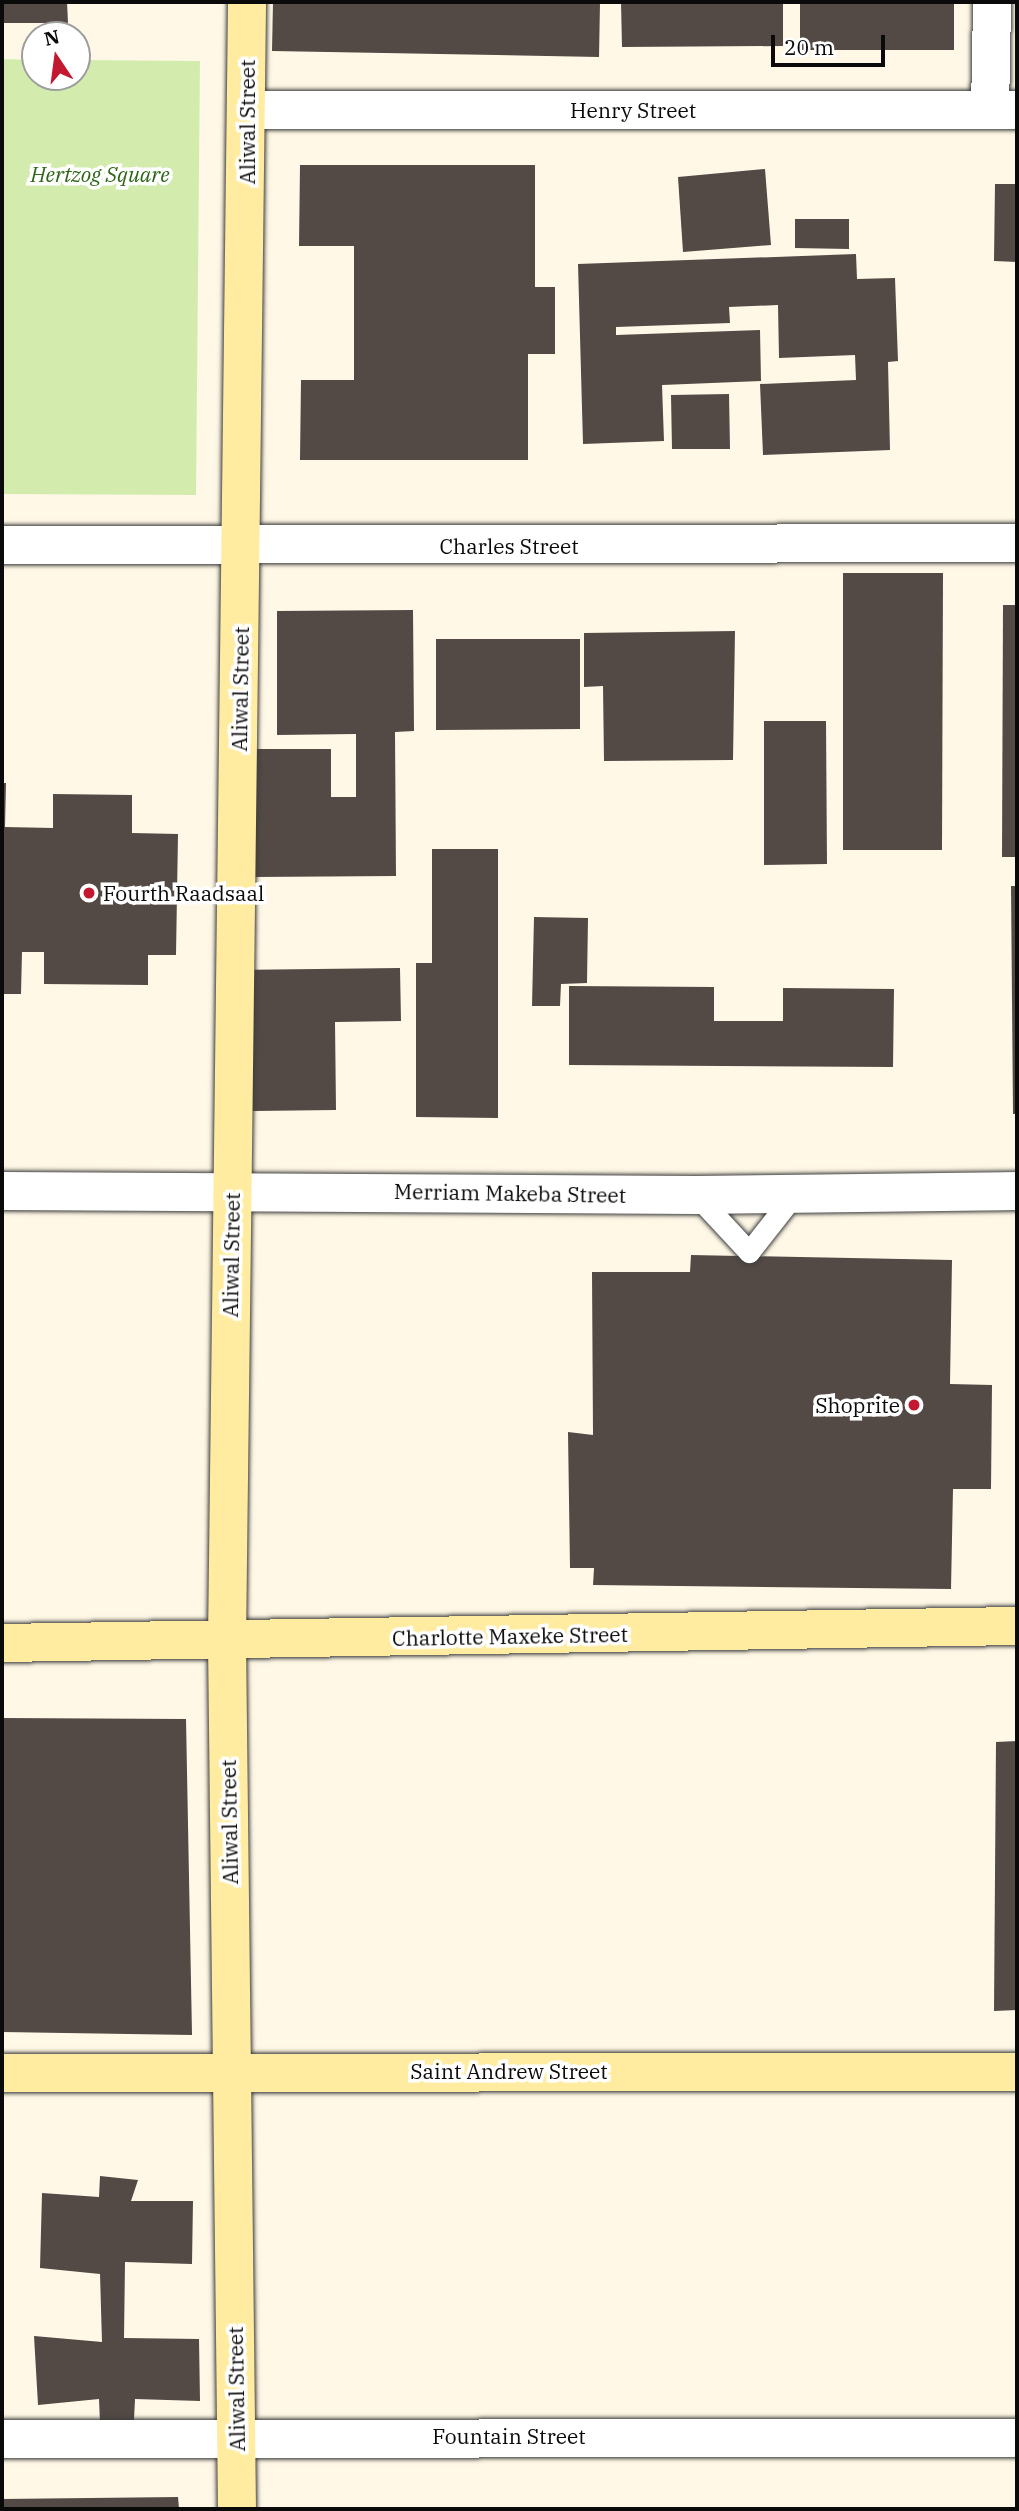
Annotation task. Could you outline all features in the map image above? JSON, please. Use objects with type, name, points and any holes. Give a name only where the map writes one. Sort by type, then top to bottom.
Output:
[{"type":"street","name":"Aliwal Street","points":[[237,2509],[227,1642],[249,110],[247,2]]},
{"type":"street","points":[[992,2],[1004,110]]},
{"type":"street","name":"Henry Street","points":[[249,110],[1004,110]]},
{"type":"street","name":"Charles Street","points":[[2,545],[242,547],[1017,543]]},
{"type":"street","name":"Merriam Makeba Street","points":[[2,1191],[232,1190],[696,1195],[1017,1191]]},
{"type":"street","name":"Charlotte Maxeke Street","points":[[2,1643],[227,1642],[1017,1626]]},
{"type":"street","name":"Saint Andrew Street","points":[[2,2073],[232,2070],[1017,2072]]},
{"type":"street","name":"Fountain Street","points":[[2,2439],[237,2436],[1017,2438]]},
{"type":"lane","points":[[696,1195],[749,1252],[796,1192]]},
{"type":"green space","name":"Hertzog Square","points":[[2,59],[21,60],[21,91],[91,91],[91,60],[200,61],[196,495],[2,494]]},
{"type":"building","points":[[2,2],[67,2],[68,21],[2,23]]},
{"type":"building","points":[[273,2],[600,2],[599,57],[272,51]]},
{"type":"building","points":[[621,2],[783,2],[783,46],[622,47]]},
{"type":"building","points":[[800,2],[954,2],[954,50],[800,50]]},
{"type":"building","points":[[300,165],[535,165],[535,287],[555,287],[555,354],[528,354],[528,460],[300,460],[301,380],[354,380],[354,246],[299,246]]},
{"type":"building","points":[[765,169],[771,245],[683,252],[678,177]]},
{"type":"building","points":[[995,184],[1017,184],[1017,262],[994,261]]},
{"type":"building","points":[[795,219],[849,219],[849,249],[795,248]]},
{"type":"building","points":[[856,254],[857,279],[895,278],[898,361],[888,362],[890,450],[763,455],[760,384],[856,380],[855,355],[779,358],[778,305],[729,307],[730,323],[616,327],[616,335],[760,330],[761,381],[662,385],[664,441],[583,444],[578,264]]},
{"type":"building","points":[[729,394],[730,449],[672,449],[671,395]]},
{"type":"building","points":[[843,573],[943,573],[942,850],[843,850]]},
{"type":"building","points":[[1003,605],[1017,605],[1017,857],[1002,857]]},
{"type":"building","points":[[413,610],[414,731],[395,732],[396,876],[247,877],[246,749],[331,749],[331,797],[356,797],[356,734],[277,735],[277,611]]},
{"type":"building","points":[[735,631],[733,760],[604,761],[603,686],[584,687],[584,633]]},
{"type":"building","points":[[436,639],[580,639],[580,729],[436,730]]},
{"type":"building","points":[[764,721],[826,721],[827,864],[764,865]]},
{"type":"building","name":"Fourth Raadsaal","points":[[2,783],[6,783],[5,827],[53,828],[53,794],[132,795],[132,833],[178,834],[176,955],[148,955],[148,985],[44,984],[44,952],[22,952],[21,994],[2,994]]},
{"type":"building","points":[[432,849],[498,849],[498,1118],[416,1117],[416,963],[432,963]]},
{"type":"building","points":[[1011,886],[1017,886],[1017,1114],[1013,1114]]},
{"type":"building","points":[[534,917],[588,918],[587,983],[561,984],[560,1006],[532,1006]]},
{"type":"building","points":[[400,968],[401,1021],[335,1022],[336,1110],[246,1111],[244,970]]},
{"type":"building","points":[[569,986],[714,987],[714,1021],[783,1021],[783,988],[894,989],[893,1067],[569,1065]]},
{"type":"building","points":[[691,1255],[952,1260],[950,1384],[992,1385],[991,1489],[953,1489],[951,1589],[593,1585],[594,1568],[570,1568],[568,1432],[593,1435],[592,1272],[690,1272]]},
{"type":"building","points":[[2,1718],[186,1719],[192,2035],[2,2032]]},
{"type":"building","points":[[1017,1741],[1017,2010],[994,2011],[996,1742]]},
{"type":"building","points":[[100,2176],[138,2180],[131,2201],[193,2201],[192,2264],[125,2262],[124,2338],[199,2339],[200,2401],[135,2399],[134,2420],[100,2423],[99,2399],[38,2405],[34,2336],[102,2342],[100,2274],[40,2268],[42,2193],[99,2197]]},
{"type":"building","points":[[178,2497],[179,2509],[2,2509],[2,2499]]},
{"type":"place","name":"Fourth Raadsaal","points":[[89,893]]},
{"type":"place","name":"Shoprite","points":[[914,1405]]}]
